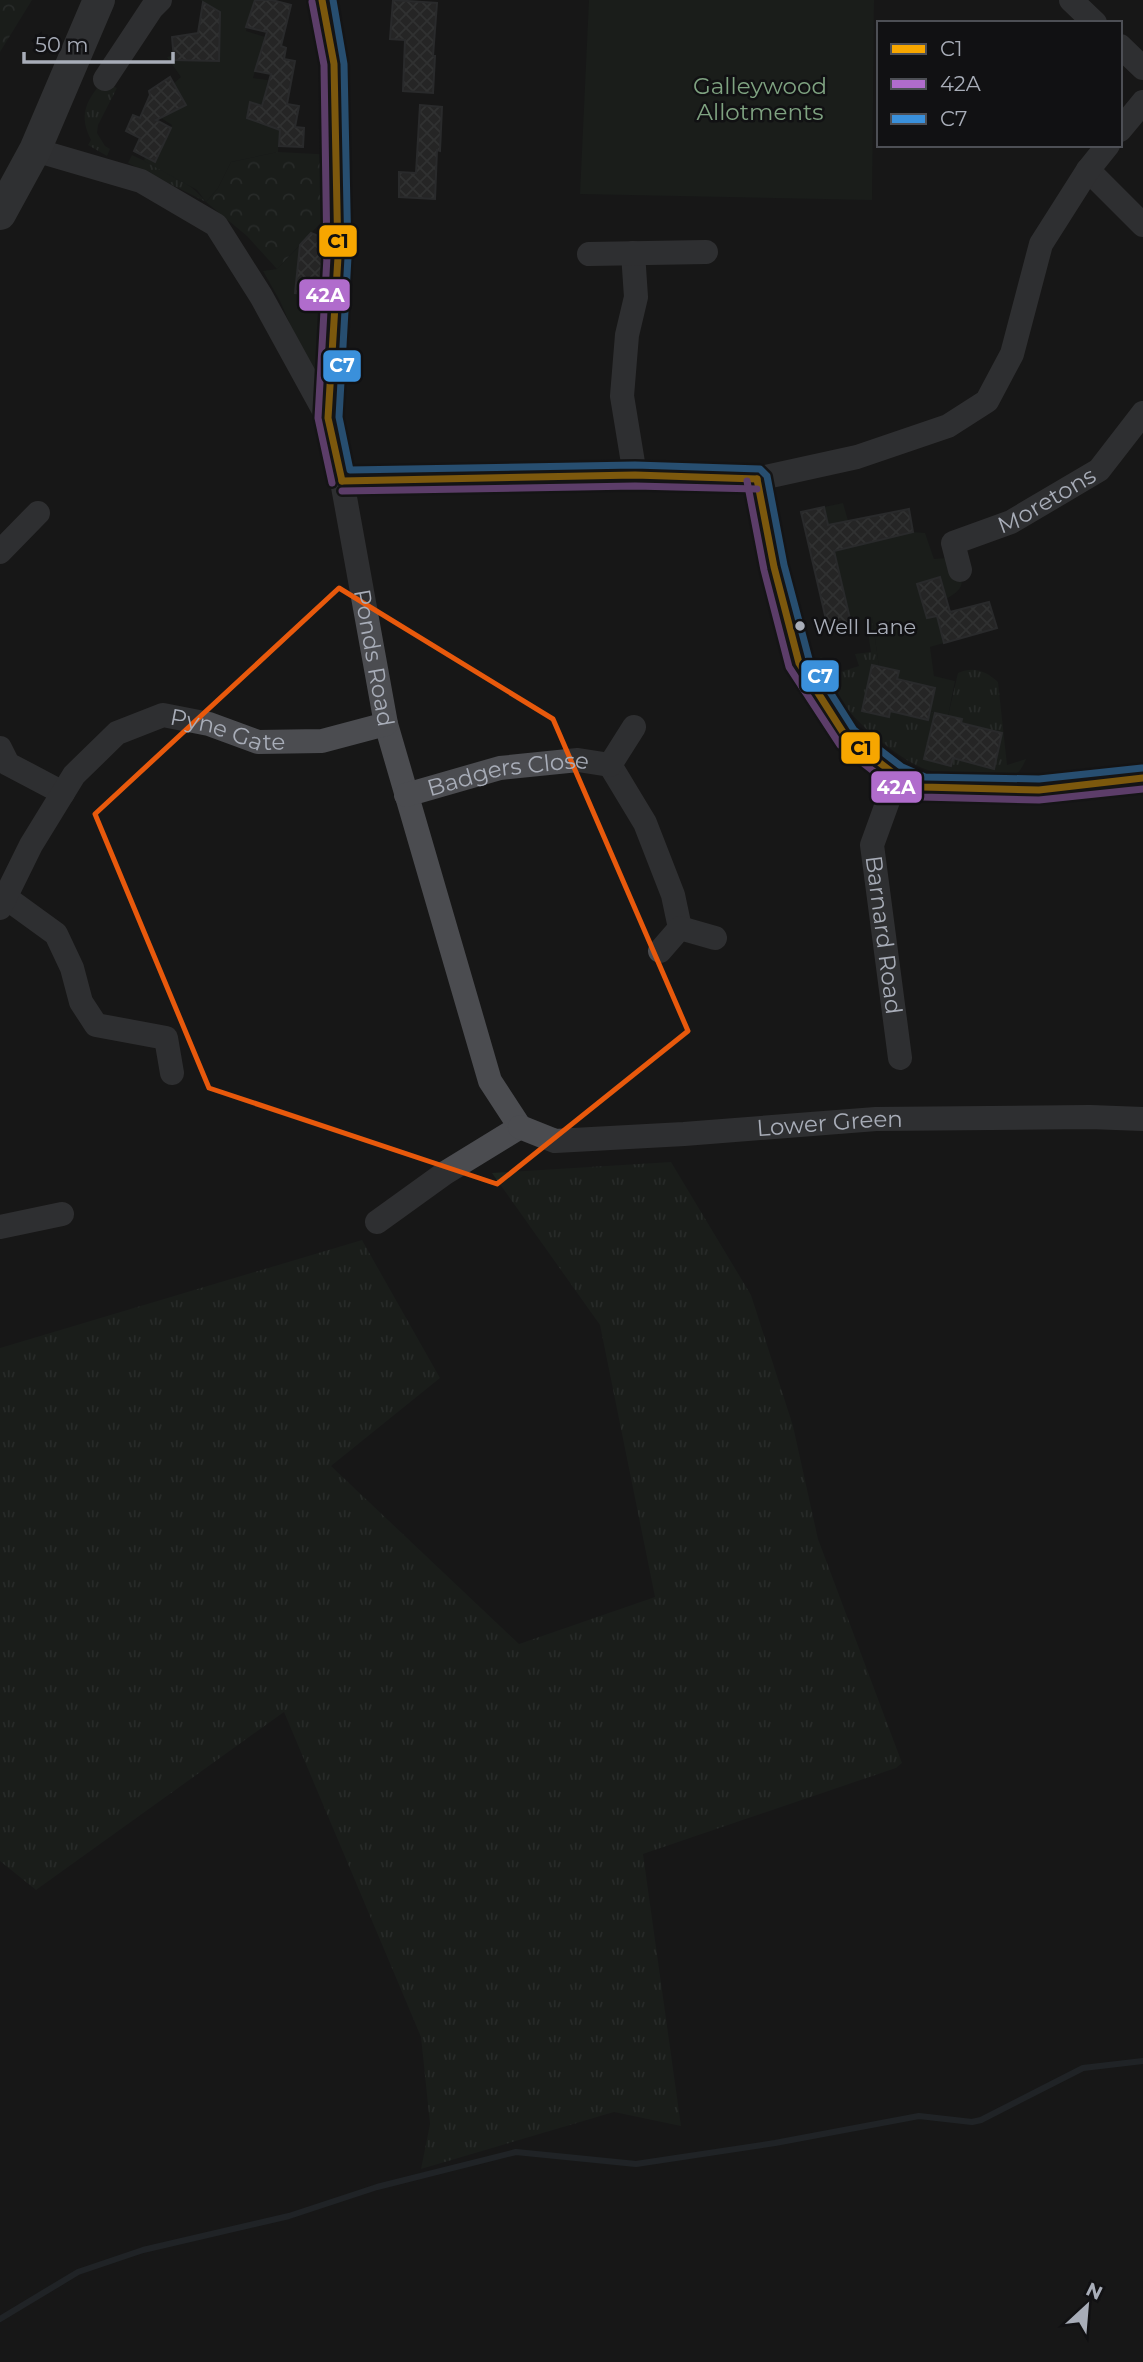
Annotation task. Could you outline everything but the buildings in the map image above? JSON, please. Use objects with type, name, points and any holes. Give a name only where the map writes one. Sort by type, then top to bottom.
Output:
[{"type":"main road","points":[[0,214],[35,150],[99,0]]},
{"type":"street","points":[[105,79],[160,0]]},
{"type":"street","points":[[322,0],[334,64],[338,257],[328,418]]},
{"type":"street","points":[[1071,0],[1093,21]]},
{"type":"street","points":[[1122,48],[1143,68]]},
{"type":"street","points":[[1122,128],[1143,102]]},
{"type":"street","points":[[342,481],[635,475],[757,479],[857,457],[948,426],[987,401],[1012,354],[1041,244],[1088,170],[1106,147]]},
{"type":"street","name":"Ponds Road","points":[[35,150],[141,181],[216,225],[261,296],[328,418],[386,724],[490,1081],[520,1127]]},
{"type":"street","points":[[1088,170],[1143,225]]},
{"type":"street","points":[[589,254],[706,252]]},
{"type":"street","points":[[633,253],[636,297],[627,335],[622,396],[635,475]]},
{"type":"street","name":"Moretons","points":[[960,570],[953,543],[1011,522],[1099,470],[1143,413]]},
{"type":"street","points":[[757,479],[799,663],[846,737],[897,776],[923,787],[1039,790],[1143,778]]},
{"type":"street","points":[[0,552],[38,513]]},
{"type":"street","name":"Pyne Gate","points":[[3,903],[31,845],[74,775],[117,733],[163,715],[209,724],[258,742],[321,741],[386,724]]},
{"type":"street","name":"Badgers Close","points":[[610,765],[634,727]]},
{"type":"street","points":[[0,748],[9,764],[63,793]]},
{"type":"street","name":"Badgers Close","points":[[406,795],[500,768],[578,760],[610,765]]},
{"type":"street","name":"Badgers Close","points":[[610,765],[645,823],[673,895],[680,928]]},
{"type":"street","name":"Barnard Road","points":[[897,776],[872,845],[900,1058]]},
{"type":"street","points":[[3,903],[56,934],[72,968],[81,1002],[96,1025],[166,1038],[172,1073]]},
{"type":"street","points":[[660,951],[680,928],[715,938]]},
{"type":"street","name":"Lower Green","points":[[520,1127],[555,1141],[876,1119],[1143,1119]]},
{"type":"street","points":[[377,1222],[445,1173],[520,1127]]},
{"type":"street","points":[[0,1227],[62,1214]]},
{"type":"highlighted area","points":[[339,588],[553,719],[688,1031],[497,1184],[209,1088],[95,814]]},
{"type":"green space","points":[[0,0],[32,0],[0,52]]},
{"type":"green space","points":[[200,0],[255,0],[246,31],[265,37],[253,78],[268,80],[262,106],[250,103],[247,117],[280,130],[278,152],[231,162],[218,188],[206,202],[197,190],[144,161],[145,157],[155,162],[172,125],[161,118],[186,105],[174,83],[181,77],[167,57],[187,51],[190,61],[219,61],[220,12]]},
{"type":"green space","name":"Galleywood Allotments","points":[[589,0],[874,0],[872,200],[580,194]]},
{"type":"green space","points":[[102,82],[117,88],[98,125],[97,133],[110,149],[107,156],[88,145],[91,140],[85,124],[88,103]]},
{"type":"green space","points":[[278,152],[336,155],[329,214],[277,269],[247,236],[206,202],[218,188],[231,162]]},
{"type":"green space","points":[[132,155],[182,180],[206,202],[128,163]]},
{"type":"green space","points":[[300,245],[295,293],[332,298],[319,374],[309,368],[280,301],[263,271],[277,269]]},
{"type":"green space","points":[[843,503],[855,545],[913,532],[925,533],[934,559],[947,558],[960,575],[962,580],[959,589],[946,599],[940,577],[917,585],[927,618],[937,616],[944,643],[930,647],[934,676],[955,681],[948,716],[930,711],[934,688],[907,682],[905,689],[879,667],[872,617],[851,623],[824,507]]},
{"type":"green space","points":[[872,617],[879,667],[872,666],[862,711],[889,717],[893,699],[900,714],[927,719],[930,711],[935,713],[924,759],[950,766],[955,750],[964,761],[993,768],[1002,733],[971,725],[958,735],[962,719],[948,716],[958,673],[969,670],[984,672],[998,682],[1007,765],[1026,759],[1014,776],[997,780],[958,777],[927,770],[898,754],[855,718],[831,684],[820,657],[830,675],[859,666],[855,654],[871,652],[866,619]]},
{"type":"green space","points":[[671,1162],[751,1295],[793,1426],[818,1539],[902,1763],[896,1768],[643,1854],[681,2126],[614,2112],[421,2169],[430,2124],[421,2037],[284,1712],[36,1890],[0,1861],[0,1348],[362,1240],[440,1378],[331,1466],[519,1644],[655,1597],[600,1325],[492,1173]]},
{"type":"waterway","points":[[0,2319],[78,2272],[143,2250],[289,2216],[377,2187],[516,2152],[636,2164],[775,2143],[919,2116],[972,2122],[981,2120],[1083,2068],[1143,2061]]},
{"type":"transit line","name":"C1","points":[[322,0],[334,64],[338,257],[328,418],[342,481]]},
{"type":"transit line","name":"C7","points":[[333,0],[344,64],[348,257],[339,417],[350,470],[635,465],[760,469],[767,476],[784,565],[809,659],[854,730],[902,767],[925,777],[1039,779],[1142,768]]},
{"type":"transit line","name":"42A","points":[[312,2],[324,65],[327,257],[318,418],[332,483]]},
{"type":"transit line","name":"C1","points":[[342,481],[635,475],[757,479]]},
{"type":"transit line","name":"C1","points":[[757,479],[774,567],[799,663],[846,737],[897,776],[923,787],[1039,790],[1143,778]]},
{"type":"transit line","name":"42A","points":[[747,481],[764,570],[789,667],[840,745],[891,785],[922,797],[1039,800],[1143,789]]},
{"type":"transit line","name":"42A","points":[[342,491],[635,486],[757,489]]},
{"type":"place","name":"Well Lane","points":[[800,626]]}]
